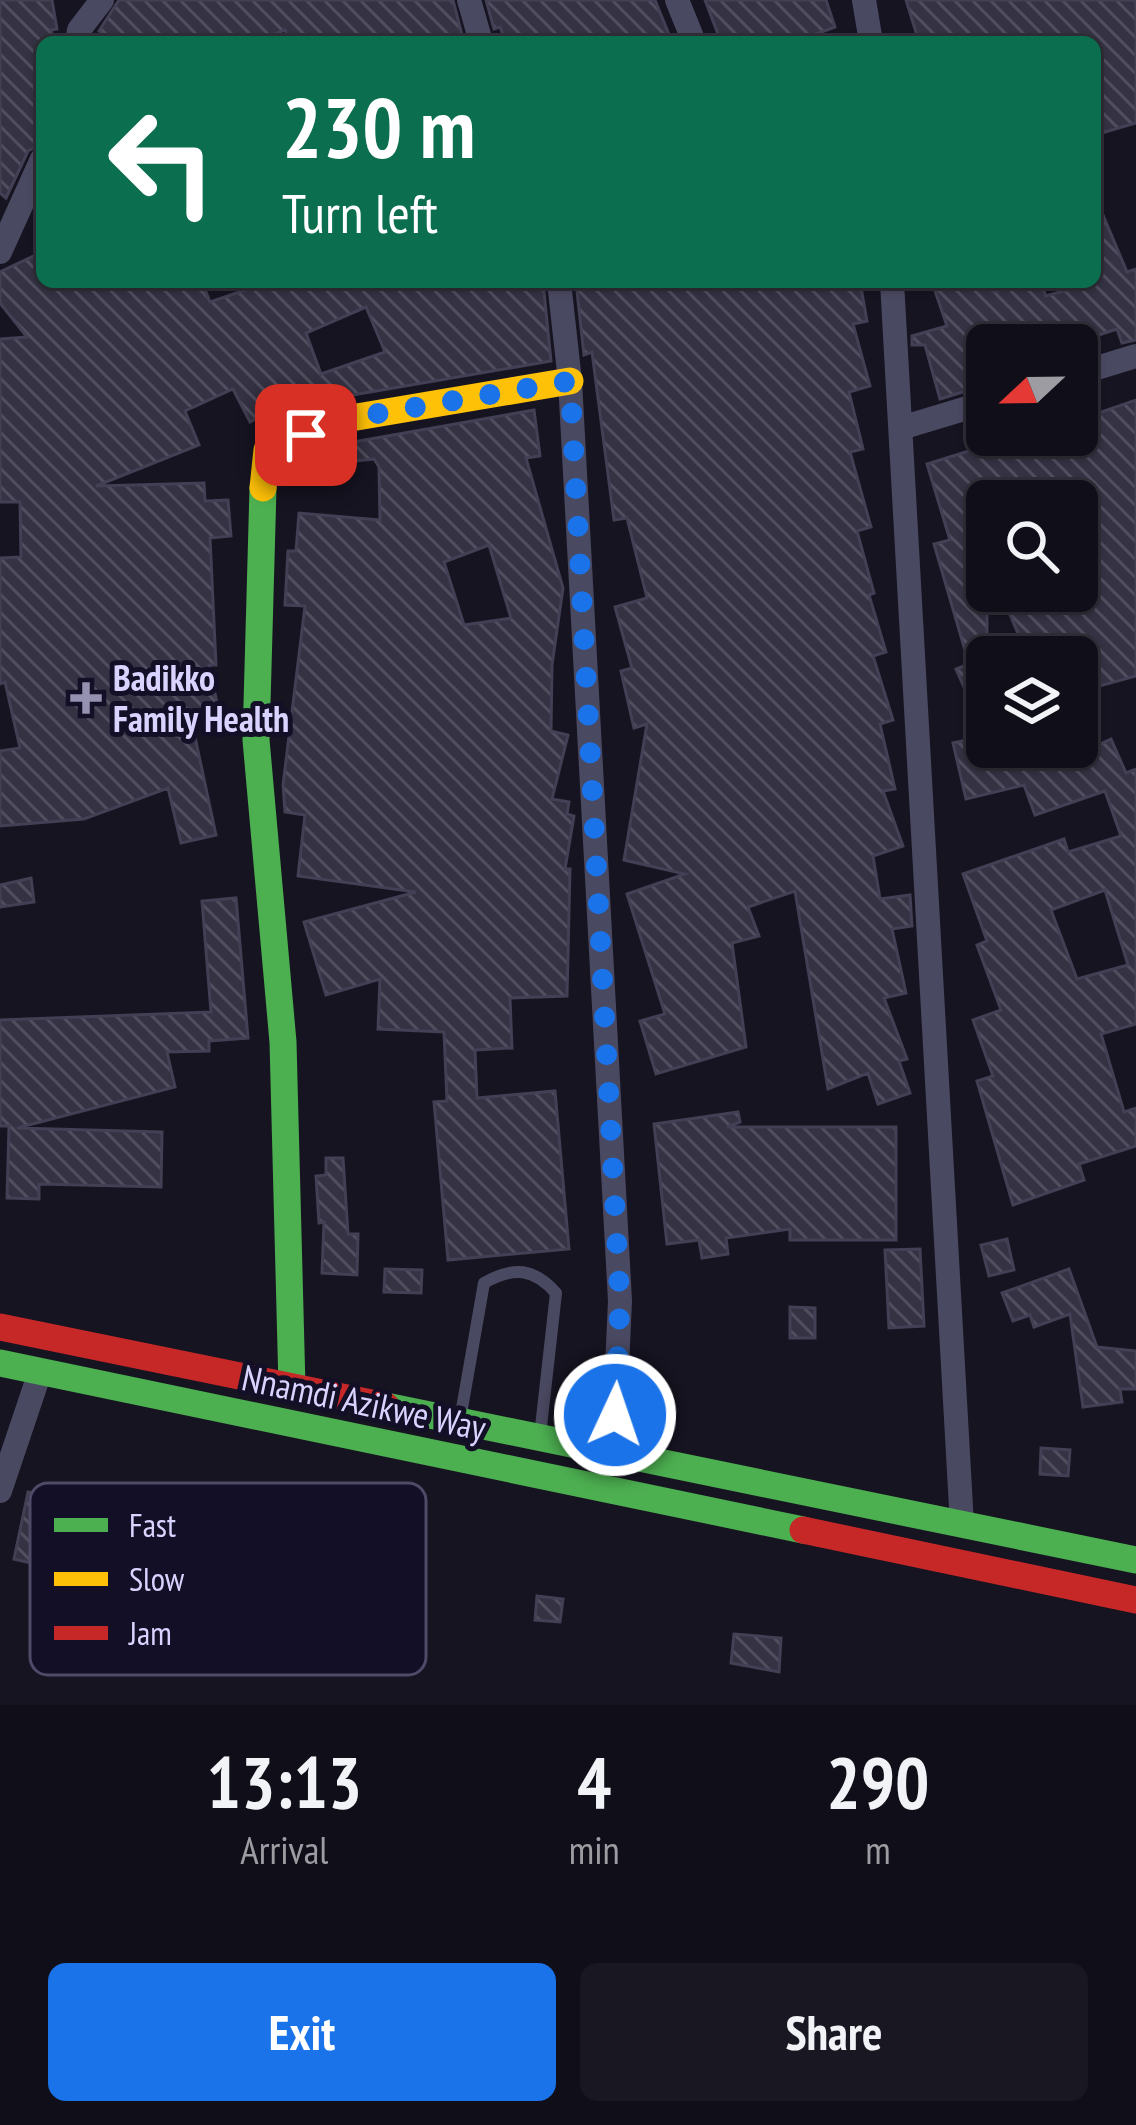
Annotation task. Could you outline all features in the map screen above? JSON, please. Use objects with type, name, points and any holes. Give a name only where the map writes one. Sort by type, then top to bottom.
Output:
[{"type":"main road","points":[[292,1387],[283,1042],[256,740],[267,450],[345,419],[570,381]]},
{"type":"main road","name":"Nnamdi Azikwe Way","points":[[0,1327],[1136,1560]]},
{"type":"main road","name":"Nnamdi Azikwe Way","points":[[0,1364],[1136,1600]]},
{"type":"street","points":[[78,36],[102,0]]},
{"type":"street","points":[[469,0],[479,36]]},
{"type":"street","points":[[677,0],[692,36]]},
{"type":"street","points":[[864,0],[870,36]]},
{"type":"street","points":[[0,252],[36,172]]},
{"type":"street","points":[[560,288],[570,381],[620,1301],[613,1454]]},
{"type":"street","points":[[892,288],[962,1525]]},
{"type":"street","points":[[1098,368],[1136,356]]},
{"type":"street","points":[[901,428],[966,408]]},
{"type":"street","points":[[0,1491],[40,1372]]},
{"type":"lane","points":[[459,1421],[484,1282],[524,1270],[540,1274],[556,1293],[540,1438]]},
{"type":"building","points":[[0,0],[52,0],[57,29],[51,30],[52,36],[36,36],[36,146],[28,151],[6,198],[0,193]]},
{"type":"building","points":[[119,0],[453,0],[462,36],[288,36],[285,30],[269,36],[105,36],[99,31]]},
{"type":"building","points":[[486,0],[655,0],[670,36],[504,36],[500,27],[494,29]]},
{"type":"building","points":[[705,0],[826,0],[835,27],[810,36],[719,36]]},
{"type":"building","points":[[906,0],[1136,0],[1136,123],[1101,133],[1101,36],[917,36]]},
{"type":"building","points":[[1101,210],[1127,272],[1136,269],[1136,340],[1122,343],[1117,329],[1098,335],[1098,324],[966,324],[966,391],[940,399],[925,345],[912,345],[912,336],[947,326],[934,288],[993,288],[994,292],[1043,288],[1046,296],[1074,288],[1101,288]]},
{"type":"building","points":[[36,255],[36,288],[204,288],[210,302],[251,288],[544,288],[551,361],[341,397],[278,421],[273,410],[250,422],[233,389],[185,411],[199,445],[96,486],[204,483],[205,501],[228,500],[231,536],[210,538],[216,665],[209,665],[220,717],[192,723],[216,835],[181,843],[168,788],[84,819],[0,826],[0,751],[20,748],[5,682],[0,684],[0,558],[21,557],[20,502],[0,502],[0,339],[27,337],[0,303],[0,272]],"holes":[[[366,307],[385,352],[321,374],[306,333]]]},
{"type":"building","points":[[577,288],[861,288],[867,321],[853,324],[870,386],[849,392],[863,449],[850,452],[871,527],[857,531],[886,652],[873,656],[893,720],[880,724],[895,789],[883,791],[903,846],[873,856],[880,899],[910,895],[912,926],[892,929],[906,993],[884,998],[907,1059],[899,1061],[910,1093],[878,1104],[868,1073],[828,1089],[795,891],[748,907],[759,936],[732,943],[746,1047],[656,1074],[640,1021],[665,1014],[627,894],[685,874],[624,860],[647,724],[634,728],[621,671],[632,668],[615,607],[647,598],[627,518],[614,520],[592,352],[584,355]]},
{"type":"building","points":[[1136,400],[1136,676],[1098,686],[1098,636],[1019,636],[1009,612],[1098,612],[1098,480],[966,480],[966,612],[987,612],[987,636],[966,636],[966,654],[934,544],[950,540],[927,464],[966,452],[966,456],[1098,456],[1098,413]]},
{"type":"building","points":[[534,410],[540,456],[526,458],[563,588],[552,665],[551,731],[568,735],[552,799],[569,802],[567,814],[574,816],[565,869],[570,869],[567,996],[510,998],[512,1048],[475,1050],[477,1098],[555,1091],[569,1249],[448,1260],[434,1102],[447,1101],[444,1032],[378,1029],[380,979],[326,995],[304,922],[416,892],[298,876],[305,815],[285,812],[283,785],[305,606],[285,605],[288,551],[296,551],[299,513],[380,520],[379,467],[374,459],[344,462],[342,444]],"holes":[[[489,545],[511,618],[464,625],[444,562]]]},
{"type":"building","points":[[966,665],[966,691],[956,669]]},
{"type":"building","points":[[1111,739],[1126,773],[1136,769],[1136,1024],[1101,1034],[1124,1112],[1136,1108],[1136,1146],[1079,1164],[1084,1180],[1013,1205],[977,1081],[993,1076],[973,1020],[1001,1010],[977,945],[987,941],[963,874],[1064,839],[1068,852],[1121,836],[1105,791],[1035,815],[1024,785],[966,799],[953,743],[966,740],[966,768],[1098,768],[1098,745]],"holes":[[[1105,890],[1128,965],[1077,979],[1051,910]]]},
{"type":"building","points":[[31,878],[34,902],[0,907],[0,885]]},
{"type":"building","points":[[236,898],[248,1038],[209,1041],[209,1051],[167,1052],[175,1087],[17,1128],[162,1132],[161,1187],[39,1184],[39,1199],[7,1198],[9,1126],[0,1126],[0,1020],[211,1012],[202,901]]},
{"type":"building","points":[[738,1112],[740,1122],[727,1127],[896,1127],[896,1240],[790,1240],[790,1229],[726,1238],[728,1254],[702,1258],[699,1240],[667,1244],[654,1124]]},
{"type":"building","points":[[326,1158],[343,1158],[348,1234],[358,1234],[357,1275],[322,1273],[324,1222],[319,1223],[316,1176],[326,1175]]},
{"type":"building","points":[[1007,1239],[1014,1270],[989,1276],[981,1245]]},
{"type":"building","points":[[920,1249],[924,1326],[889,1328],[885,1250]]},
{"type":"building","points":[[385,1269],[422,1270],[421,1293],[384,1292]]},
{"type":"building","points":[[1069,1269],[1097,1347],[1136,1351],[1136,1389],[1120,1389],[1122,1402],[1083,1407],[1070,1314],[1034,1327],[1030,1315],[1013,1321],[1002,1293]]},
{"type":"building","points":[[790,1307],[815,1308],[815,1338],[790,1338]]},
{"type":"building","points":[[1041,1448],[1070,1450],[1068,1476],[1040,1474]]},
{"type":"building","points":[[28,1492],[30,1563],[14,1559]]},
{"type":"building","points":[[537,1596],[563,1599],[560,1622],[535,1620]]},
{"type":"building","points":[[734,1634],[781,1638],[779,1672],[731,1663]]},
{"type":"traffic: fast","points":[[263,488],[256,740],[283,1042],[292,1387]]},
{"type":"traffic: fast","points":[[0,1363],[803,1530]]},
{"type":"traffic: fast","points":[[386,1406],[1136,1560]]},
{"type":"traffic: slow","points":[[263,488],[267,450],[345,419],[570,381]]},
{"type":"traffic: jam","points":[[0,1327],[386,1406]]},
{"type":"traffic: jam","points":[[803,1530],[1136,1600]]},
{"type":"place","name":"Badikko Family Health","points":[[86,698]]},
{"type":"route","points":[[306,435],[345,419],[570,381],[620,1301],[615,1415]]}]
